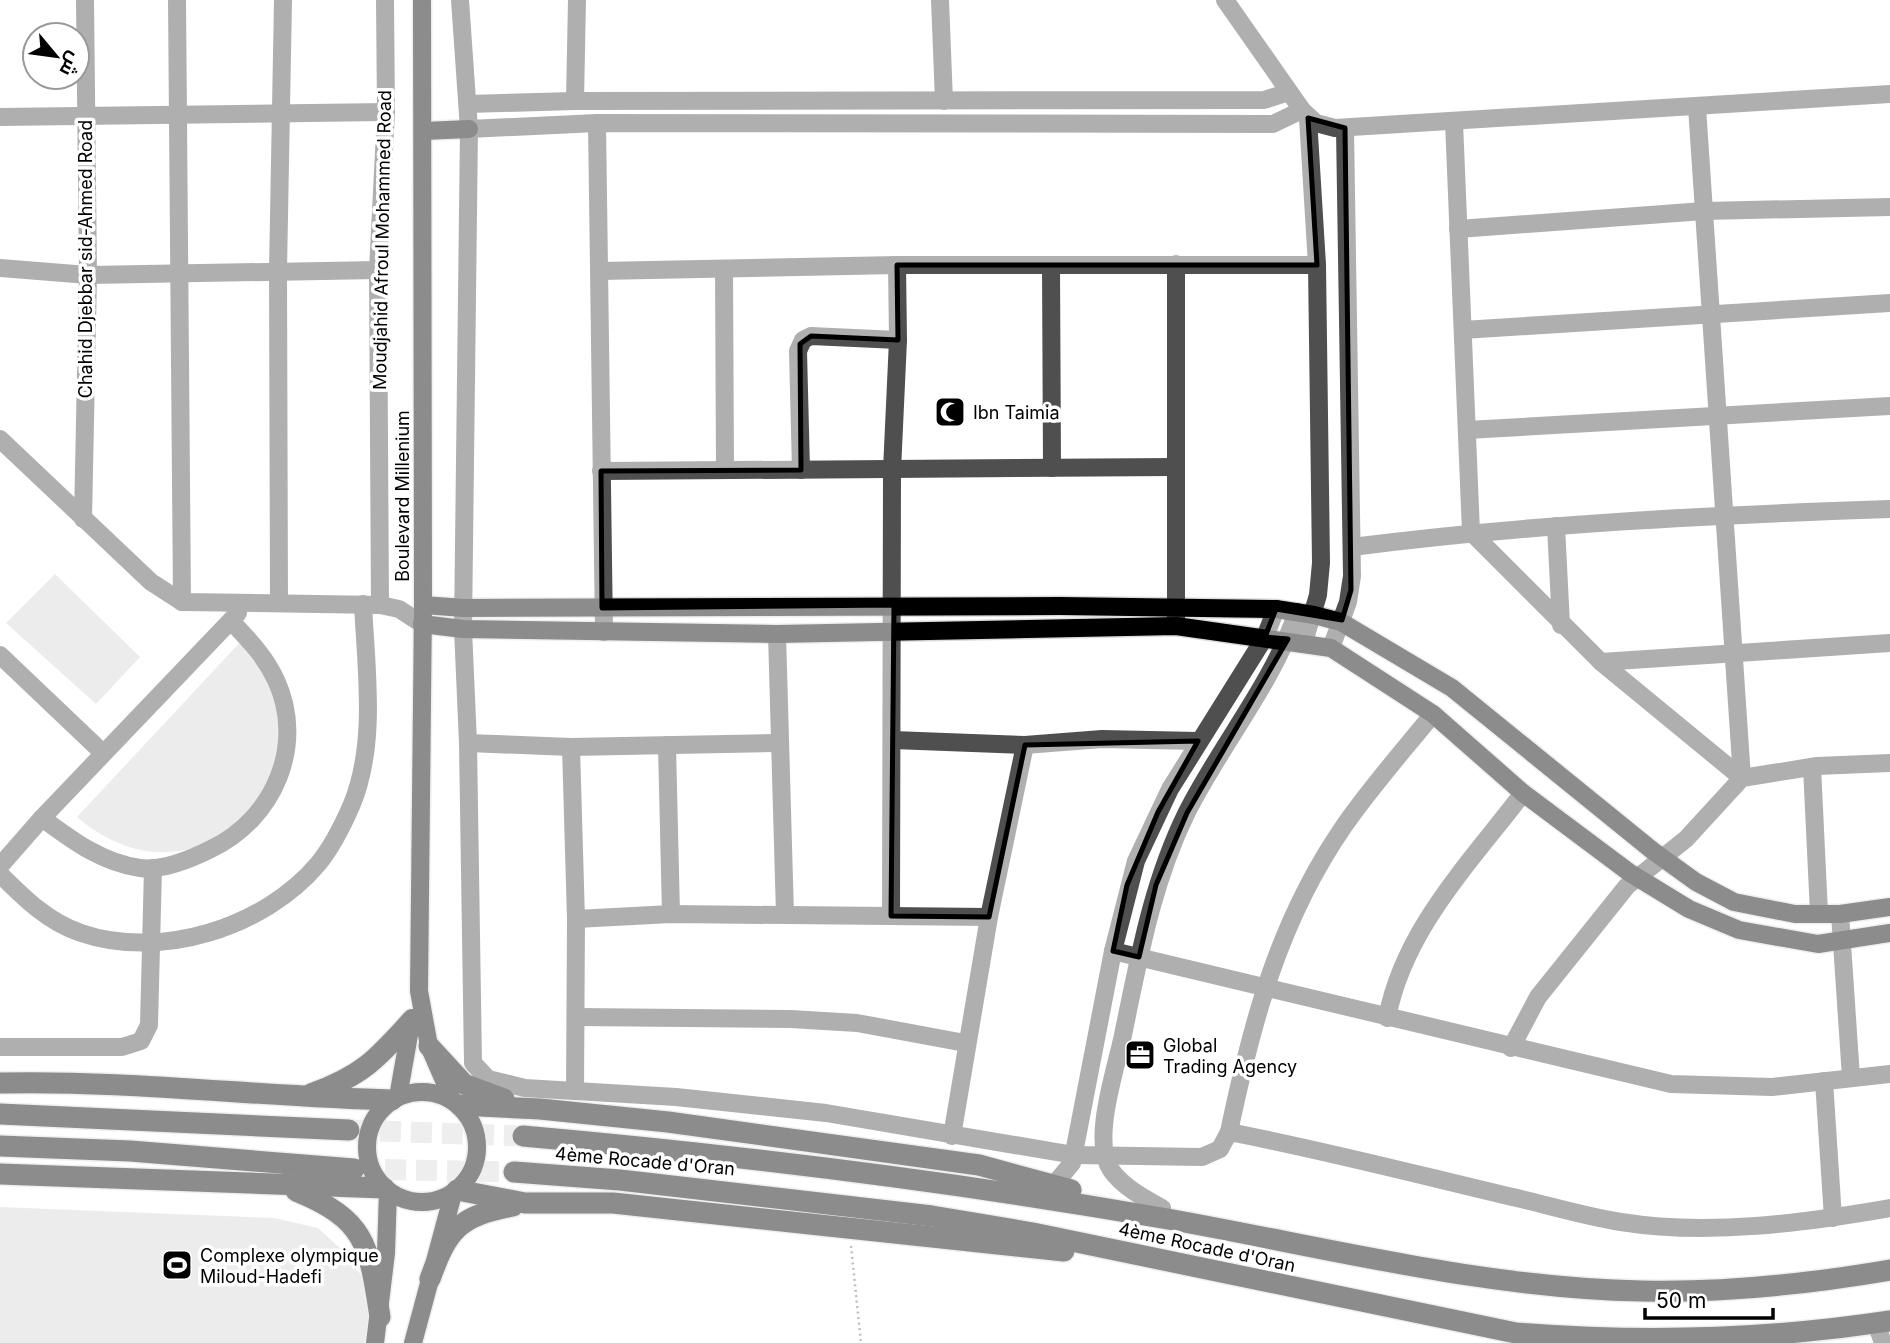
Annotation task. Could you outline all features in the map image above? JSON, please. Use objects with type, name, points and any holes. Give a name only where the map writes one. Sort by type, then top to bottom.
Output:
[{"type":"highway","points":[[299,1098],[357,1074],[381,1054],[412,1020]]},
{"type":"highway","points":[[429,1046],[464,1084],[485,1095],[540,1109]]},
{"type":"highway","points":[[0,1083],[102,1084],[299,1098],[395,1098]]},
{"type":"highway","points":[[456,1102],[668,1122],[979,1165],[1053,1186],[1162,1208],[1214,1228]]},
{"type":"highway","points":[[0,1114],[349,1130]]},
{"type":"highway","name":"4ème Rocade d'Oran","points":[[523,1136],[703,1152],[1002,1191],[1460,1273],[1592,1289],[1641,1291],[1760,1288],[1890,1270]]},
{"type":"highway","points":[[0,1146],[130,1151],[354,1169]]},
{"type":"highway","name":"4ème Rocade d'Oran","points":[[514,1172],[620,1180],[932,1216],[1033,1233],[1516,1333],[1570,1339],[1696,1342],[1883,1329]]},
{"type":"highway","points":[[0,1174],[386,1190]]},
{"type":"highway","points":[[285,1187],[323,1202],[352,1223],[360,1236],[373,1273],[380,1317]]},
{"type":"highway","points":[[455,1192],[525,1203],[613,1203],[1140,1257]]},
{"type":"highway","points":[[430,1279],[443,1244],[452,1230],[484,1212],[525,1203]]},
{"type":"main road","name":"Boulevard Millenium","points":[[419,991],[423,605],[422,0]]},
{"type":"main road","points":[[424,131],[469,129]]},
{"type":"main road","points":[[423,605],[464,608],[894,605],[1176,617],[1331,648],[1433,714],[1524,793],[1638,877],[1689,909],[1739,930],[1818,944],[1890,933]]},
{"type":"main road","points":[[422,624],[463,629],[777,634],[1176,617],[1276,609],[1305,613],[1341,622],[1452,688],[1662,859],[1696,882],[1734,902],[1795,914],[1840,914],[1890,908]]},
{"type":"main road","points":[[419,991],[429,1046],[456,1102],[474,1129],[477,1158],[470,1176],[455,1192],[437,1201],[420,1203],[403,1200],[386,1190],[371,1167],[367,1142],[371,1126],[395,1098],[419,991]]},
{"type":"main road","points":[[395,1098],[425,1091],[456,1102]]},
{"type":"main road","points":[[375,1343],[380,1317],[386,1190]]},
{"type":"main road","points":[[413,1343],[455,1192]]},
{"type":"street","name":"Chahid Djebbar sid-Ahmed Road","points":[[83,519],[88,275],[86,0]]},
{"type":"street","points":[[177,0],[182,602]]},
{"type":"street","points":[[279,603],[278,271],[282,0]]},
{"type":"street","name":"Moudjahid Afroul Mohammed Road","points":[[0,874],[34,908],[78,933],[102,939],[149,942],[212,932],[250,917],[295,887],[320,863],[353,802],[362,761],[368,704],[378,270],[386,112],[386,0]]},
{"type":"street","points":[[460,0],[469,129],[463,629],[468,743],[473,1063],[481,1075],[496,1082],[525,1088],[676,1097],[827,1113],[1074,1155],[1104,1154],[1182,1159],[1202,1157],[1220,1149],[1229,1132],[1263,986],[1292,916],[1344,825],[1433,714]]},
{"type":"street","points":[[575,101],[577,0]]},
{"type":"street","points":[[940,0],[944,101]]},
{"type":"street","points":[[1225,0],[1305,114],[1326,126],[1345,128],[1890,94]]},
{"type":"street","points":[[468,104],[575,101],[1264,100],[1289,92]]},
{"type":"street","points":[[907,101],[907,125]]},
{"type":"street","points":[[1698,107],[1742,778]]},
{"type":"street","points":[[0,117],[279,111],[386,112]]},
{"type":"street","points":[[469,129],[597,123],[1273,124],[1305,114]]},
{"type":"street","points":[[1162,1208],[1117,1177],[1104,1154],[1105,1119],[1156,885],[1187,813],[1218,757],[1296,641],[1321,563],[1317,265],[1305,114]]},
{"type":"street","points":[[1454,121],[1471,531],[1561,625],[1601,662],[1742,778]]},
{"type":"street","points":[[597,123],[604,632]]},
{"type":"street","points":[[1331,648],[1351,590],[1345,128]]},
{"type":"street","points":[[1458,229],[1704,211],[1890,206]]},
{"type":"street","points":[[1051,264],[1052,468]]},
{"type":"street","points":[[1176,264],[1176,617]]},
{"type":"street","points":[[600,271],[897,265],[1317,265]]},
{"type":"street","points":[[891,916],[894,630],[892,470],[898,340],[897,265]]},
{"type":"street","points":[[0,268],[88,275],[378,270]]},
{"type":"street","points":[[724,270],[725,470]]},
{"type":"street","points":[[1463,330],[1711,312],[1890,303]]},
{"type":"street","points":[[801,470],[798,351],[803,340],[811,337],[898,340]]},
{"type":"street","points":[[1467,430],[1890,406]]},
{"type":"street","points":[[0,439],[151,582],[182,602],[372,605],[399,609],[423,605]]},
{"type":"street","points":[[601,471],[1176,467]]},
{"type":"street","points":[[1352,547],[1471,531],[1725,514],[1890,509]]},
{"type":"street","points":[[1556,526],[1561,625]]},
{"type":"street","points":[[0,866],[103,753],[248,603]]},
{"type":"street","points":[[399,609],[422,624]]},
{"type":"street","points":[[1053,1186],[1069,1170],[1074,1155],[1113,951],[1128,886],[1141,848],[1198,741],[1265,636],[1276,609]]},
{"type":"street","points":[[42,818],[78,845],[111,862],[153,868],[191,859],[229,841],[257,817],[275,789],[284,764],[287,735],[284,704],[277,681],[262,654],[231,621]]},
{"type":"street","points":[[777,634],[778,743],[785,915]]},
{"type":"street","points":[[1601,662],[1890,643]]},
{"type":"street","points":[[0,655],[103,753]]},
{"type":"street","points":[[893,740],[1025,744],[1102,739],[1198,741]]},
{"type":"street","points":[[468,743],[571,747],[778,743]]},
{"type":"street","points":[[951,1136],[965,1043],[1025,744]]},
{"type":"street","points":[[667,745],[671,914]]},
{"type":"street","points":[[571,747],[576,919],[575,1091]]},
{"type":"street","points":[[1511,1048],[1538,997],[1627,886],[1686,839],[1742,778],[1812,767],[1890,763]]},
{"type":"street","points":[[1812,767],[1819,913]]},
{"type":"street","points":[[1387,1018],[1393,986],[1423,925],[1524,793]]},
{"type":"street","points":[[0,1047],[122,1047],[141,1041],[149,1025],[149,942],[153,868]]},
{"type":"street","points":[[576,919],[671,914],[989,917]]},
{"type":"street","points":[[1840,914],[1851,1077]]},
{"type":"street","points":[[1113,951],[1671,1084],[1740,1088],[1890,1073]]},
{"type":"street","points":[[577,1017],[752,1017],[831,1021],[965,1043]]},
{"type":"street","points":[[1824,1081],[1833,1218]]},
{"type":"street","points":[[1229,1132],[1366,1160],[1621,1222],[1669,1227],[1727,1226],[1833,1218],[1890,1209]]},
{"type":"path","points":[[849,1229],[861,1343]]},
{"type":"highlighted area","points":[[1308,118],[1345,128],[1351,590],[1342,620],[1276,609],[1265,637],[1288,639],[1187,813],[1156,885],[1139,957],[1113,951],[1127,885],[1158,812],[1198,741],[1025,745],[989,917],[891,916],[894,605],[602,608],[601,471],[801,470],[800,344],[811,336],[898,340],[897,265],[1317,265]]},
{"type":"shaded area","points":[[55,574],[140,657],[96,704],[6,623]]},
{"type":"shaded area","points":[[245,637],[263,667],[279,704],[283,731],[280,759],[274,778],[236,823],[215,838],[193,848],[170,852],[146,851],[123,845],[99,833],[77,817]]},
{"type":"shaded area","name":"Complexe olympique Miloud-Hadefi","points":[[0,1207],[274,1218],[318,1228],[342,1250],[365,1280],[369,1319],[364,1343],[0,1343]]},
{"type":"tunnel","points":[[349,1130],[523,1136]]},
{"type":"tunnel","points":[[354,1169],[514,1172]]},
{"type":"place","name":"Ibn Taimia","points":[[950,412]]},
{"type":"place","name":"Global Trading Agency","points":[[1140,1055]]},
{"type":"place","name":"Complexe olympique Miloud-Hadefi","points":[[177,1265]]}]
